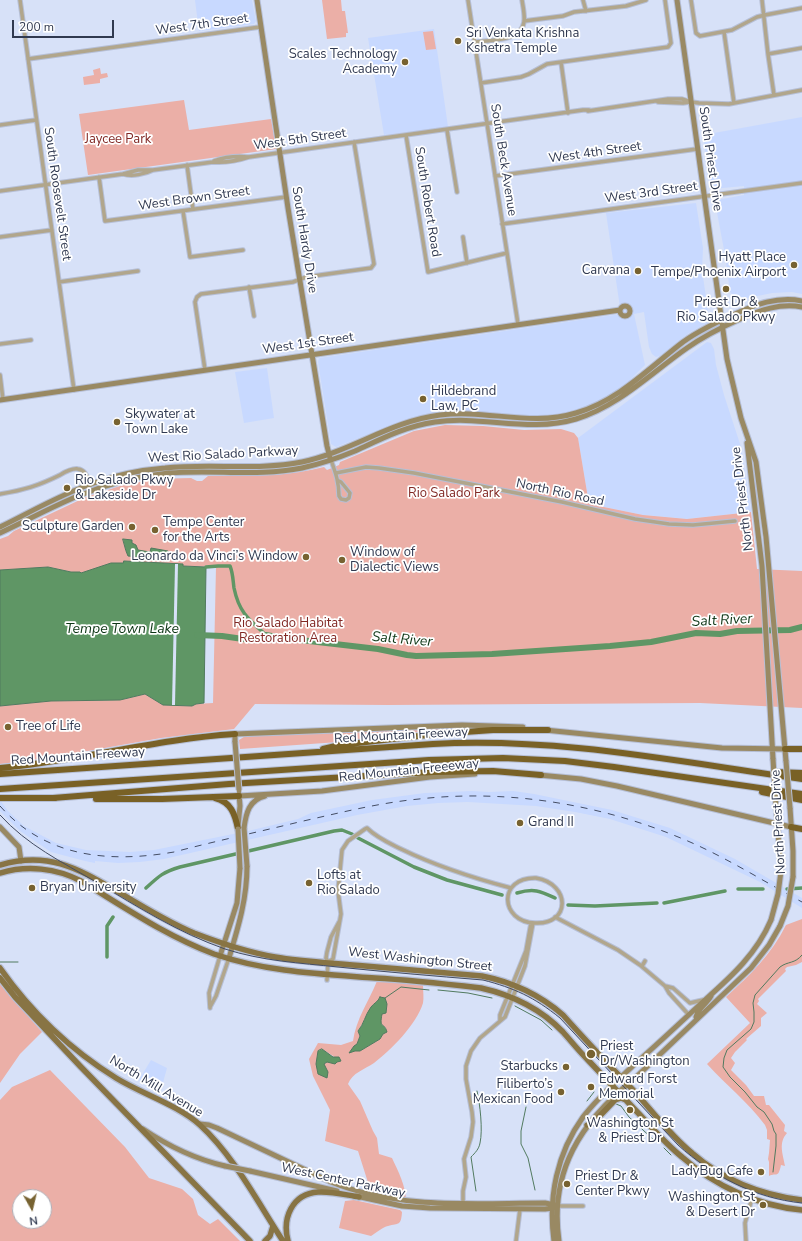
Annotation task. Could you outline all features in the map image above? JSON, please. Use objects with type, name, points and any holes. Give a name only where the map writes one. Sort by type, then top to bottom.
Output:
[{"type":"highway","points":[[303,753],[340,745],[436,734],[493,730],[548,730]]},
{"type":"highway","points":[[0,768],[62,760],[178,740],[235,734]]},
{"type":"highway","name":"Red Mountain Freeway","points":[[0,774],[452,743],[520,743],[595,749],[802,779]]},
{"type":"highway","points":[[785,749],[802,749]]},
{"type":"highway","name":"Red Mountain Freeway","points":[[1,789],[466,758],[528,759],[590,764],[802,794]]},
{"type":"highway","points":[[53,798],[221,785],[433,772],[493,771],[541,775]]},
{"type":"highway","points":[[753,771],[802,773]]},
{"type":"highway","points":[[731,784],[802,800]]},
{"type":"highway","points":[[204,798],[239,793]]},
{"type":"highway","points":[[3,798],[216,798],[227,804],[241,828]]},
{"type":"highway","points":[[791,827],[802,829]]},
{"type":"main road","name":"South Hardy Drive","points":[[257,0],[286,197],[330,458]]},
{"type":"main road","name":"South Priest Drive","points":[[677,0],[721,320]]},
{"type":"main road","name":"West Rio Salado Parkway","points":[[0,533],[93,490],[124,480],[181,472],[280,471],[299,469],[330,458],[395,427],[414,420],[441,415],[540,419],[557,418],[583,411],[604,402],[620,392],[684,342],[721,320],[762,303],[784,300],[802,301]]},
{"type":"main road","name":"West Rio Salado Parkway","points":[[472,417],[513,424],[539,425],[561,423],[586,416],[614,402],[693,344],[722,328],[768,308],[801,306]]},
{"type":"main road","name":"West 1st Street","points":[[2,400],[620,310]]},
{"type":"main road","name":"North Priest Drive","points":[[559,1241],[557,1221],[561,1184],[566,1164],[587,1125],[618,1092],[755,964],[780,926],[789,900],[793,877],[794,857],[783,720],[764,522],[756,462],[730,376],[721,320]]},
{"type":"main road","name":"North Priest Drive","points":[[554,1241],[552,1206],[557,1174],[562,1157],[570,1140],[586,1113],[612,1086],[742,965],[765,934],[771,920],[778,894],[781,871],[770,720],[762,566],[747,436]]},
{"type":"main road","name":"West Rio Salado Parkway","points":[[0,527],[90,484],[126,474],[166,468],[277,466],[330,458]]},
{"type":"main road","points":[[220,956],[238,899],[241,828],[235,734],[475,725],[548,730],[722,748],[785,749]]},
{"type":"main road","name":"Red Mountain Freeeway","points":[[239,793],[292,793],[330,790],[440,776],[485,774],[541,775],[617,786],[791,827]]},
{"type":"main road","points":[[229,958],[244,902],[247,866],[241,828],[247,812],[255,800],[263,797],[292,793]]},
{"type":"main road","points":[[0,827],[19,847],[21,861]]},
{"type":"main road","name":"West Washington Street","points":[[0,865],[21,861],[45,861],[74,868],[95,878],[169,922],[224,944],[274,956],[482,976],[515,986],[537,996],[559,1012],[678,1141],[706,1164],[726,1177],[755,1189],[783,1197],[802,1200]]},
{"type":"main road","name":"West Washington Street","points":[[0,874],[30,868],[51,870],[65,874],[86,884],[177,938],[220,956],[272,969],[327,977],[394,979],[475,988],[493,991],[510,997],[525,1004],[550,1020],[562,1031],[668,1145],[691,1165],[721,1184],[752,1198],[776,1205],[802,1210]]},
{"type":"main road","name":"North Mill Avenue","points":[[0,968],[1,976],[15,997],[134,1123],[250,1241]]},
{"type":"main road","name":"North Mill Avenue","points":[[1,976],[58,1035],[88,1058],[116,1077],[182,1112],[200,1124],[212,1136],[233,1163],[283,1241]]},
{"type":"main road","points":[[697,1019],[696,1015],[708,1002],[712,993]]},
{"type":"main road","points":[[82,1068],[88,1058]]},
{"type":"main road","points":[[587,1125],[593,1123],[615,1100],[621,1098],[626,1100]]},
{"type":"main road","name":"West Center Parkway","points":[[134,1123],[179,1150],[199,1158],[225,1166],[402,1206],[463,1206],[545,1203],[552,1206]]},
{"type":"main road","name":"West Center Parkway","points":[[200,1124],[217,1128],[325,1179],[364,1193],[406,1201],[463,1206],[520,1209],[558,1206]]},
{"type":"main road","points":[[288,1241],[286,1226],[287,1216],[292,1206],[301,1198],[311,1193],[319,1192],[359,1196]]},
{"type":"main road","points":[[265,1241],[270,1236],[273,1226]]},
{"type":"street","name":"South Roosevelt Street","points":[[20,0],[74,390]]},
{"type":"street","name":"South Beck Avenue","points":[[468,0],[518,324]]},
{"type":"street","points":[[474,42],[512,37],[519,33],[523,28],[524,21],[522,0]]},
{"type":"street","points":[[583,0],[586,10]]},
{"type":"street","points":[[524,21],[564,16],[574,12],[646,0]]},
{"type":"street","points":[[481,83],[521,77],[530,74],[547,64],[668,47],[671,43],[665,0]]},
{"type":"street","points":[[691,0],[696,34],[698,35],[724,32],[739,27],[764,14],[802,8]]},
{"type":"street","points":[[762,0],[774,95]]},
{"type":"street","name":"West 7th Street","points":[[28,59],[260,27]]},
{"type":"street","points":[[724,32],[734,103]]},
{"type":"street","points":[[768,54],[802,48]]},
{"type":"street","points":[[561,62],[570,113]]},
{"type":"street","name":"West 5th Street","points":[[0,191],[122,174],[131,175],[187,165],[239,160],[280,152],[529,118],[577,113],[654,101],[718,104],[734,103],[802,90]]},
{"type":"street","points":[[0,125],[36,120]]},
{"type":"street","points":[[448,130],[457,192]]},
{"type":"street","name":"South Robert Road","points":[[406,135],[428,272],[466,263]]},
{"type":"street","points":[[205,370],[195,302],[197,297],[201,294],[293,282],[306,277],[371,268],[373,266],[373,253],[369,237],[354,142]]},
{"type":"street","name":"West 4th Street","points":[[495,176],[697,148]]},
{"type":"street","points":[[187,165],[194,209]]},
{"type":"street","name":"West Brown Street","points":[[99,177],[105,221],[286,197]]},
{"type":"street","name":"West 3rd Street","points":[[502,224],[802,183]]},
{"type":"street","points":[[183,210],[190,257],[243,250]]},
{"type":"street","points":[[0,237],[52,230]]},
{"type":"street","points":[[463,237],[466,263],[507,253]]},
{"type":"street","points":[[60,282],[138,271]]},
{"type":"street","points":[[249,287],[254,316]]},
{"type":"street","points":[[0,344],[31,340]]},
{"type":"street","points":[[0,375],[2,400]]},
{"type":"street","name":"South Hardy Drive","points":[[330,458],[339,481],[340,492]]},
{"type":"street","name":"North Rio Road","points":[[336,473],[366,467],[393,470],[562,502],[635,519],[669,524],[693,525],[735,521]]},
{"type":"street","points":[[0,494],[35,487],[78,468],[85,473],[93,490]]},
{"type":"street","name":"South Hardy Drive","points":[[339,481],[346,489]]},
{"type":"street","points":[[346,489],[350,495],[346,500],[340,498],[339,496],[340,492],[346,489]]},
{"type":"street","points":[[328,962],[333,959],[340,921],[341,912],[338,895],[344,846],[350,839],[367,828],[374,835],[423,860],[456,872],[511,888]]},
{"type":"street","points":[[531,878],[546,881],[560,893],[562,902],[561,910],[555,917],[546,922],[532,923],[519,918],[511,911],[508,904],[508,894],[511,888],[523,880],[531,878]]},
{"type":"street","points":[[555,917],[612,946],[642,966],[665,986],[669,993],[689,1015]]},
{"type":"street","points":[[327,977],[328,962],[326,958],[328,946],[335,928],[340,921]]},
{"type":"street","points":[[500,1021],[500,1015],[527,960],[532,923]]},
{"type":"street","points":[[220,956],[209,993],[210,1008],[216,996],[229,958]]},
{"type":"street","points":[[642,966],[645,961]]},
{"type":"street","points":[[463,1206],[463,1191],[466,1177],[464,1159],[471,1137],[473,1122],[466,1079],[466,1066],[471,1050],[480,1038],[505,1017],[510,997],[515,986]]},
{"type":"street","points":[[665,986],[672,988],[690,1003],[706,1000]]},
{"type":"street","points":[[746,1241],[746,1223],[752,1198]]},
{"type":"street","name":"West Center Parkway","points":[[558,1206],[583,1206]]},
{"type":"street","points":[[516,1241],[519,1227],[520,1209]]},
{"type":"shaded area","points":[[195,0],[252,0],[256,21],[254,24],[199,31]]},
{"type":"shaded area","name":"Scales Technology Academy","points":[[434,29],[448,127],[384,135],[368,38]]},
{"type":"shaded area","points":[[802,117],[802,294],[792,292],[772,293],[748,298],[740,302],[730,292],[715,202],[717,200],[744,195],[744,186],[711,188],[703,135]]},
{"type":"shaded area","points":[[696,203],[703,248],[702,270],[709,318],[707,323],[689,333],[660,356],[656,357],[652,354],[649,347],[644,312],[634,314],[645,365],[629,381],[610,395],[572,412],[557,415],[515,416],[478,412],[434,413],[414,417],[336,447],[331,444],[318,362],[319,358],[621,314],[606,213]]},
{"type":"shaded area","points":[[707,342],[711,343],[714,349],[716,365],[724,395],[741,447],[751,512],[687,519],[643,515],[589,504],[578,438]]},
{"type":"shaded area","points":[[267,368],[274,418],[244,423],[235,372]]},
{"type":"shaded area","points":[[513,791],[534,794],[612,810],[670,828],[735,859],[802,898],[802,908],[760,882],[666,837],[610,819],[536,806],[468,802],[407,806],[357,815],[164,859],[118,863],[95,861],[95,863],[51,852],[20,831],[0,811],[0,800],[8,811],[24,826],[56,843],[86,850],[130,852],[154,850],[248,831],[298,819],[311,813],[372,800],[425,793]]},
{"type":"shaded area","points":[[151,1060],[167,1068],[161,1090],[139,1080]]},
{"type":"green space","points":[[322,0],[341,0],[342,11],[345,11],[348,33],[346,33],[346,37],[327,39]]},
{"type":"green space","points":[[433,31],[436,49],[426,50],[423,32]]},
{"type":"green space","points":[[100,68],[101,74],[107,73],[108,77],[100,79],[100,83],[84,85],[83,77],[94,75],[93,70]]},
{"type":"green space","name":"Jaycee Park","points":[[184,100],[189,130],[271,119],[276,149],[88,175],[79,114]]},
{"type":"green space","points":[[445,425],[483,426],[524,430],[561,429],[574,433],[578,438],[589,504],[643,515],[687,519],[751,512],[757,569],[802,571],[802,708],[700,703],[388,705],[255,704],[234,729],[161,738],[48,758],[0,764],[0,706],[51,701],[120,700],[145,694],[163,705],[192,706],[196,704],[213,703],[216,567],[124,561],[123,563],[81,573],[48,567],[0,570],[0,539],[86,497],[120,486],[153,479],[191,478],[197,481],[202,481],[208,476],[252,476],[295,473],[324,467],[327,470],[339,465],[340,462],[414,431]]},
{"type":"green space","points":[[483,727],[381,739],[240,749],[239,740],[247,735]]},
{"type":"green space","points":[[802,919],[802,962],[787,967],[785,969],[786,971],[758,999],[759,1001],[757,1004],[767,1013],[761,1018],[761,1026],[746,1039],[747,1040],[731,1058],[735,1063],[731,1070],[746,1085],[754,1096],[764,1096],[766,1105],[769,1105],[785,1125],[784,1131],[787,1133],[784,1137],[782,1149],[785,1166],[781,1165],[778,1174],[769,1176],[768,1159],[770,1140],[767,1139],[767,1130],[765,1125],[707,1064],[750,1023],[726,997],[767,955],[786,925]]},
{"type":"green space","points":[[377,981],[423,985],[423,1003],[415,1020],[409,1028],[388,1052],[352,1077],[348,1084],[360,1101],[377,1138],[379,1154],[392,1158],[403,1184],[406,1201],[372,1195],[358,1151],[325,1141],[330,1110],[313,1076],[309,1059],[318,1043],[341,1045],[353,1041],[357,1025]],"holes":[[[378,1002],[381,1012],[380,1022],[386,1028],[380,1039],[360,1051],[355,1051],[360,1036],[358,1031],[371,1008]],[[322,1049],[341,1061],[327,1062],[324,1064],[318,1058],[318,1051]]]},
{"type":"green space","points":[[0,984],[42,1032],[20,1054],[0,1083]]},
{"type":"green space","points":[[50,1070],[125,1147],[149,1178],[182,1189],[193,1199],[198,1215],[210,1224],[218,1219],[240,1241],[0,1241],[0,1100],[12,1087]]},
{"type":"green space","points":[[354,1200],[400,1210],[402,1212],[401,1220],[399,1223],[388,1226],[371,1236],[339,1228],[345,1201]]},
{"type":"water","points":[[123,539],[132,540],[132,543],[136,545],[138,550],[150,552],[151,548],[168,551],[169,560],[128,556]]},
{"type":"water","name":"Tempe Town Lake","points":[[124,561],[183,564],[183,566],[206,567],[204,703],[192,706],[163,705],[145,694],[120,700],[51,701],[0,706],[0,570],[48,567],[81,573],[111,563],[123,563]]},
{"type":"water","points":[[380,997],[385,998],[387,1004],[386,1013],[382,1014],[381,1024],[385,1027],[387,1032],[383,1034],[380,1039],[360,1051],[349,1053],[357,1044],[360,1036],[358,1031],[369,1010]]},
{"type":"water","points":[[322,1049],[333,1057],[339,1057],[341,1061],[335,1064],[327,1062],[324,1064],[328,1072],[327,1078],[318,1074],[316,1064],[318,1051]]},
{"type":"pier","points":[[175,564],[178,564],[175,705],[172,705]]},
{"type":"waterway","points":[[206,567],[230,566],[236,596],[242,609],[249,619],[266,635]]},
{"type":"waterway","name":"Salt River","points":[[197,635],[222,636],[250,640],[266,635],[378,649],[416,656],[492,654],[610,646],[651,642],[696,633],[720,634],[737,631],[790,630],[802,627]]},
{"type":"waterway","points":[[146,888],[162,875],[180,867],[334,831],[342,830],[352,834]]},
{"type":"waterway","points":[[358,838],[414,867],[447,880],[502,895]]},
{"type":"waterway","points":[[787,889],[802,888]]},
{"type":"waterway","points":[[738,889],[763,889]]},
{"type":"waterway","points":[[517,893],[537,891],[555,898]]},
{"type":"waterway","points":[[664,903],[725,891]]},
{"type":"waterway","points":[[568,905],[595,906],[657,903]]},
{"type":"waterway","points":[[107,957],[107,926],[113,917]]},
{"type":"waterway","points":[[773,1172],[776,1134],[772,1124],[764,1112],[757,1107],[730,1077],[723,1067],[724,1058],[727,1050],[751,1029],[754,1022],[753,1003],[755,995],[780,967],[797,960],[802,955]]},
{"type":"waterway","points":[[0,962],[18,962]]},
{"type":"waterway","points":[[385,998],[401,987],[429,990]]},
{"type":"waterway","points":[[438,990],[468,993],[492,998]]},
{"type":"waterway","points":[[515,1006],[541,1020],[552,1030]]},
{"type":"waterway","points":[[476,1191],[471,1157],[479,1147],[481,1138],[481,1117],[477,1091]]},
{"type":"waterway","points":[[587,1101],[594,1092]]},
{"type":"waterway","points":[[616,1104],[621,1106],[629,1117],[656,1142]]},
{"type":"waterway","points":[[526,1107],[521,1131],[521,1144],[528,1158],[535,1190]]},
{"type":"waterway","points":[[664,1148],[671,1155]]},
{"type":"tram line","points":[[0,815],[10,826],[33,844],[58,860],[159,919],[208,943],[225,949],[267,959],[295,963],[483,980],[504,986],[523,994],[541,1004],[560,1018],[678,1145],[691,1156],[720,1176],[751,1191],[767,1196],[802,1203]]},
{"type":"railway","points":[[0,806],[18,823],[38,837],[58,846],[80,853],[126,857],[174,852],[329,815],[389,803],[452,796],[520,798],[586,808],[651,827],[683,839],[713,853],[802,902]]},
{"type":"place","name":"Sri Venkata Krishna Kshetra Temple","points":[[458,41]]},
{"type":"place","name":"Scales Technology Academy","points":[[405,62]]},
{"type":"place","name":"Hyatt Place Tempe/Phoenix Airport","points":[[794,265]]},
{"type":"place","name":"Carvana","points":[[638,271]]},
{"type":"place","name":"Priest Dr & Rio Salado Pkwy","points":[[726,289]]},
{"type":"place","name":"Hildebrand Law, PC","points":[[423,399]]},
{"type":"place","name":"Skywater at Town Lake","points":[[117,422]]},
{"type":"place","name":"Rio Salado Pkwy & Lakeside Dr","points":[[67,488]]},
{"type":"place","name":"Sculpture Garden","points":[[132,527]]},
{"type":"place","name":"Tempe Center for the Arts","points":[[155,530]]},
{"type":"place","name":"Leonardo da Vinci’s Window","points":[[306,557]]},
{"type":"place","name":"Window of Dialectic Views","points":[[342,560]]},
{"type":"place","name":"Tree of Life","points":[[8,727]]},
{"type":"place","name":"Grand II","points":[[520,823]]},
{"type":"place","name":"Lofts at Rio Salado","points":[[309,883]]},
{"type":"place","name":"Bryan University","points":[[32,888]]},
{"type":"place","name":"Priest Dr/Washington","points":[[591,1054]]},
{"type":"place","name":"Starbucks","points":[[566,1067]]},
{"type":"place","name":"Edward Forst Memorial","points":[[591,1087]]},
{"type":"place","name":"Filiberto’s Mexican Food","points":[[561,1092]]},
{"type":"place","name":"Washington St & Priest Dr","points":[[630,1110]]},
{"type":"place","name":"LadyBug Cafe","points":[[761,1172]]},
{"type":"place","name":"Priest Dr & Center Pkwy","points":[[567,1184]]},
{"type":"place","name":"Washington St & Desert Dr","points":[[763,1205]]},
{"type":"park label","name":"Rio Salado Park","points":[[454,494]]},
{"type":"park label","name":"Rio Salado Habitat Restoration Area","points":[[288,632]]}]
